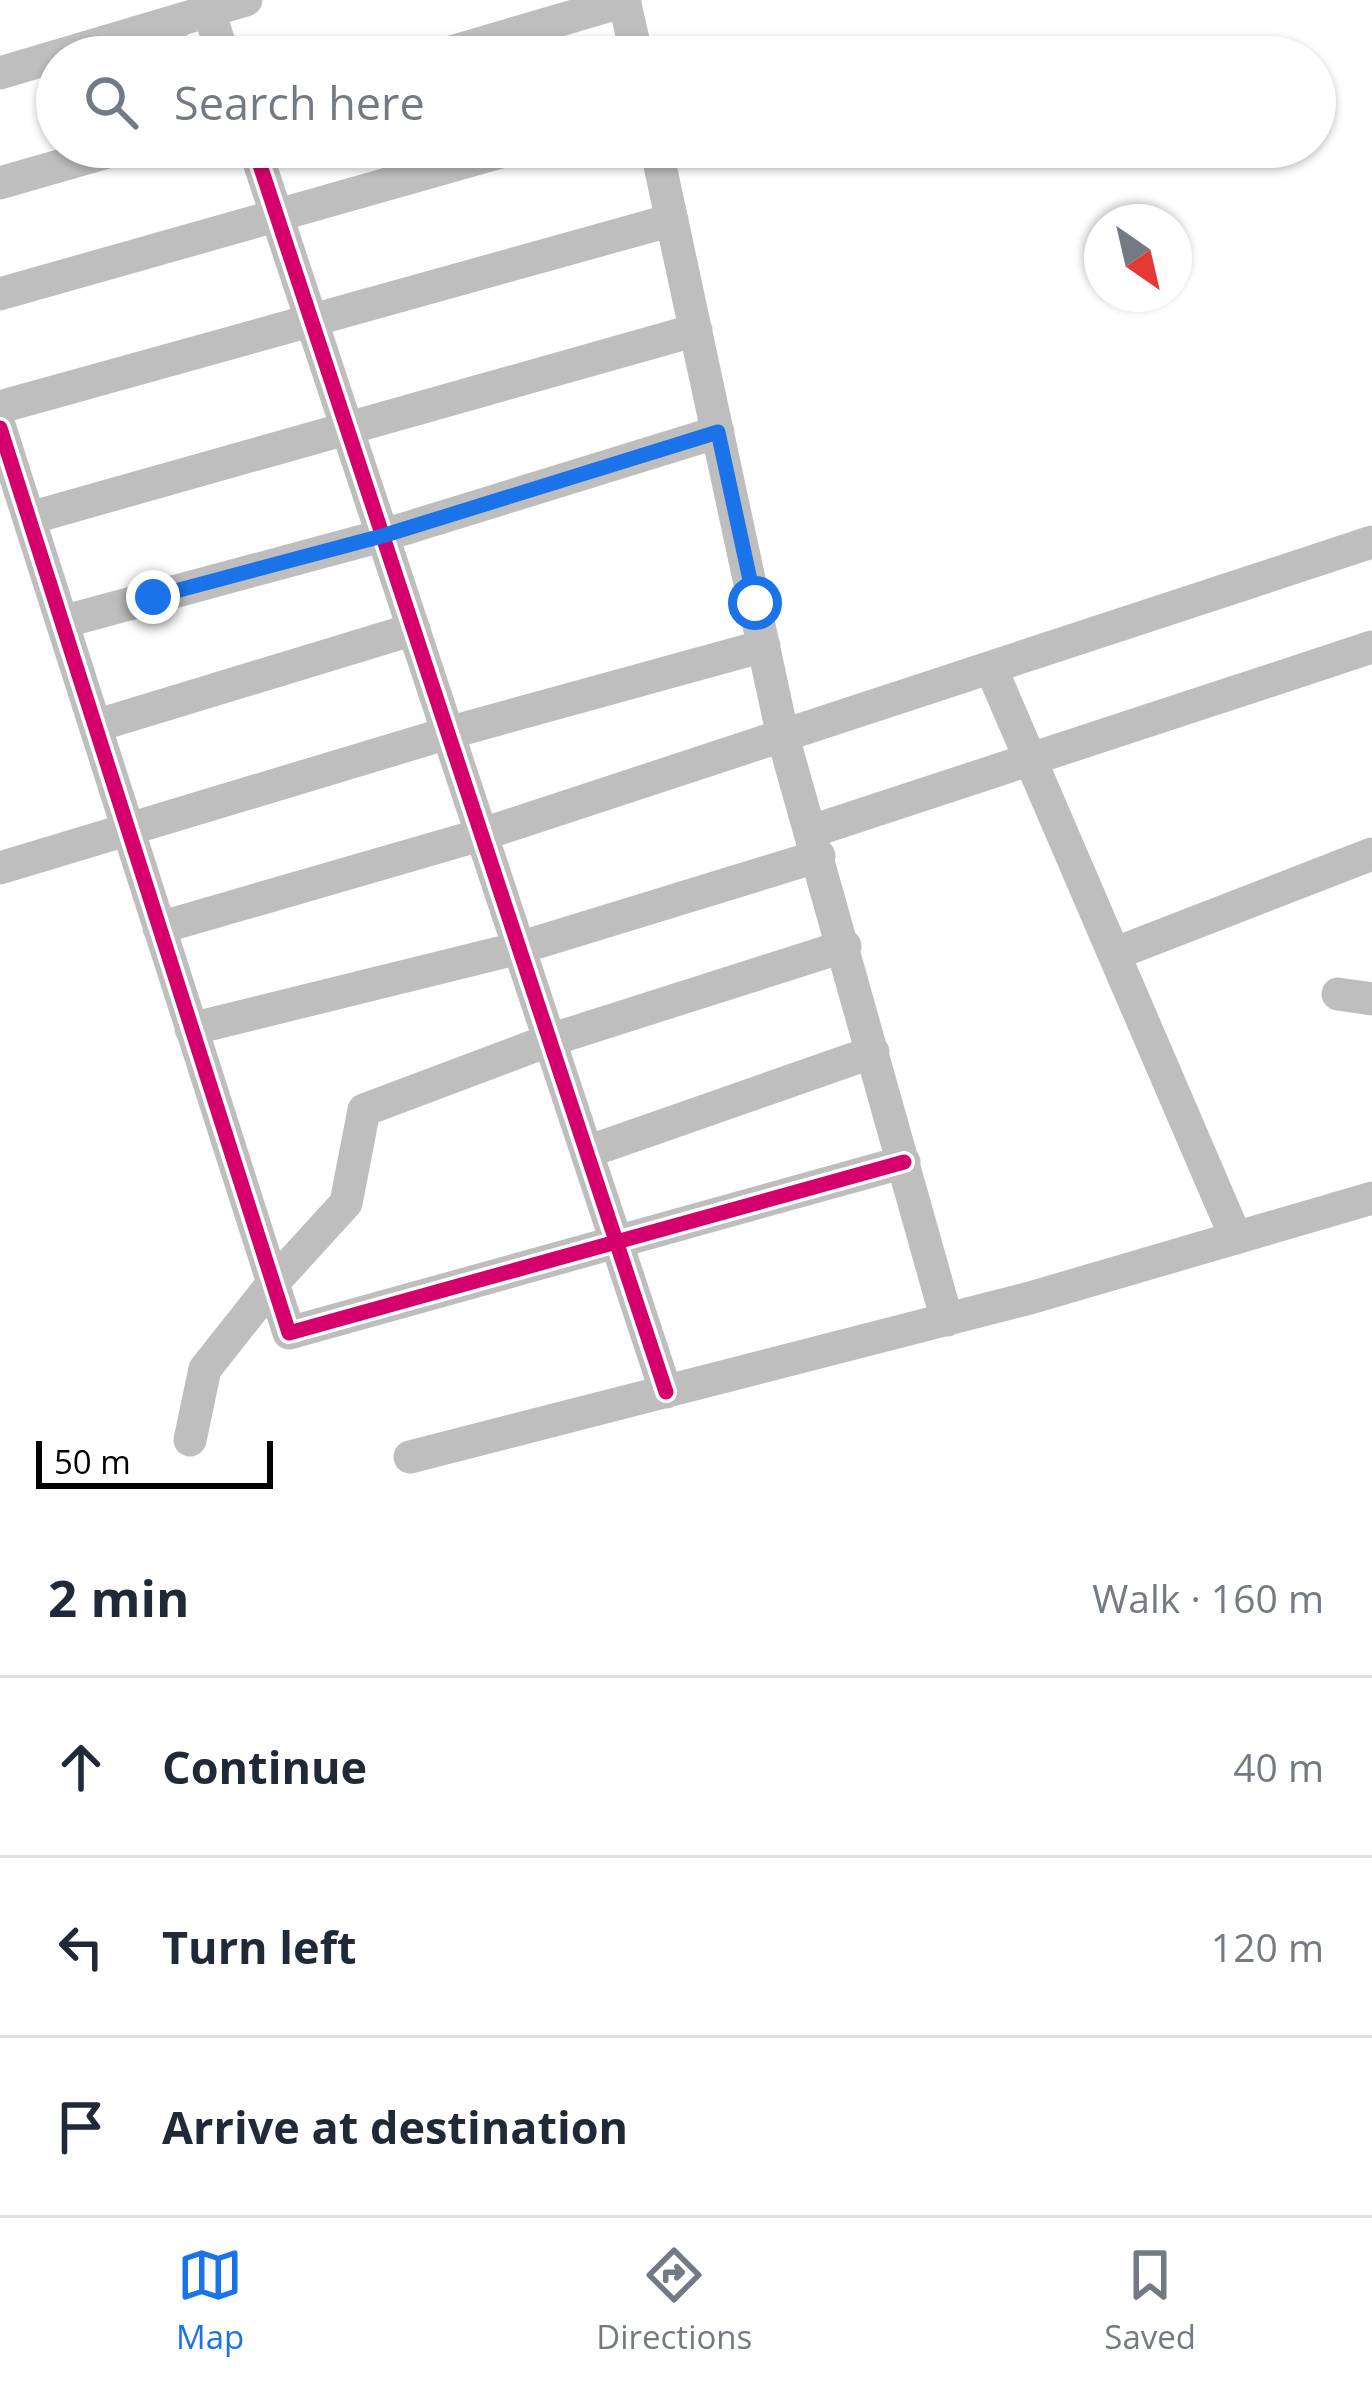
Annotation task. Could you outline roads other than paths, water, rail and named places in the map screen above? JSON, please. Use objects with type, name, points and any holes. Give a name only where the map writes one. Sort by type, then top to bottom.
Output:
[{"type":"street","points":[[114,36],[207,6],[246,0]]},
{"type":"street","points":[[505,36],[624,1],[632,36]]},
{"type":"street","points":[[207,6],[217,36]]},
{"type":"street","points":[[0,73],[36,61]]},
{"type":"street","points":[[0,183],[52,168]]},
{"type":"street","points":[[261,168],[666,1392]]},
{"type":"street","points":[[0,294],[443,168]]},
{"type":"street","points":[[661,168],[784,737],[947,1320]]},
{"type":"street","points":[[0,407],[672,220]]},
{"type":"street","points":[[30,518],[696,330]]},
{"type":"street","points":[[0,428],[289,1333],[904,1162]]},
{"type":"street","points":[[62,622],[382,536],[718,432]]},
{"type":"street","points":[[159,928],[480,835],[1372,542]]},
{"type":"street","points":[[95,726],[414,629]]},
{"type":"street","points":[[0,868],[448,733],[764,646]]},
{"type":"street","points":[[191,1029],[519,948],[816,844],[1030,759],[1372,647]]},
{"type":"street","points":[[991,668],[1236,1238]]},
{"type":"street","points":[[1114,954],[1372,854]]},
{"type":"street","points":[[190,1440],[205,1369],[346,1202],[364,1110],[550,1040],[845,946]]},
{"type":"street","points":[[587,1151],[873,1052]]},
{"type":"street","points":[[410,1457],[947,1320],[1372,1198]]}]
